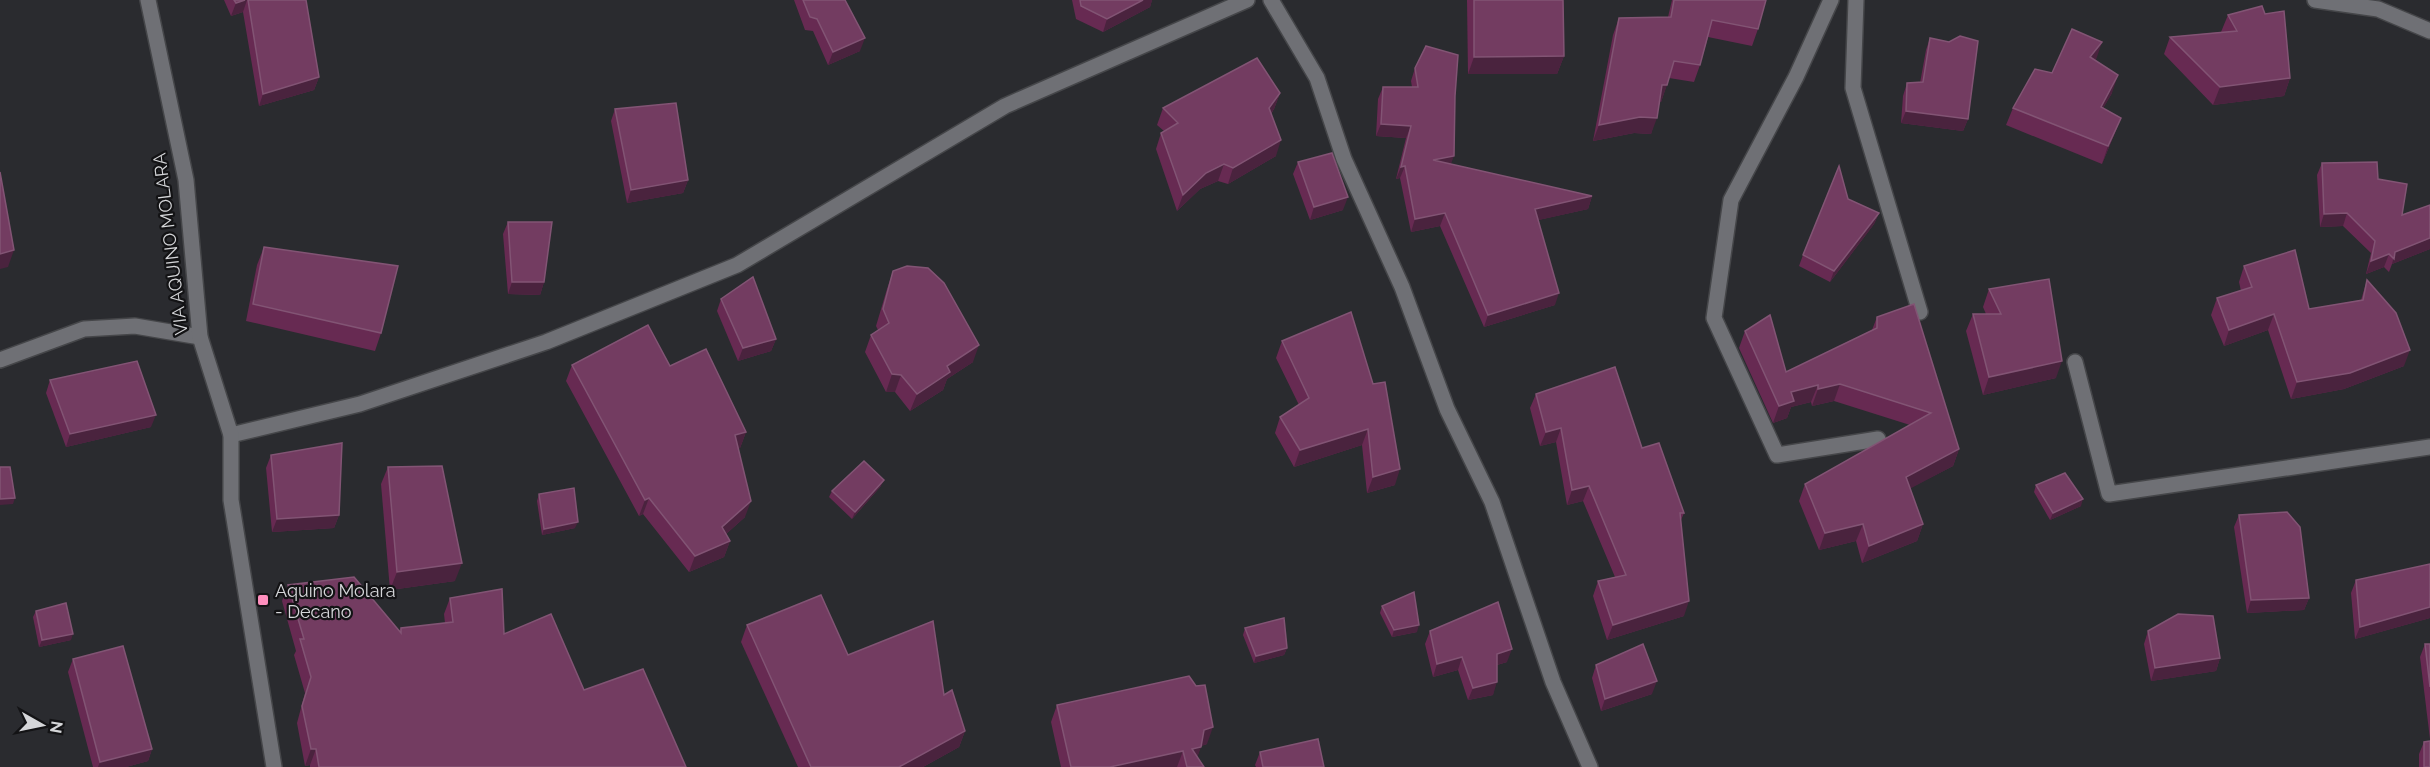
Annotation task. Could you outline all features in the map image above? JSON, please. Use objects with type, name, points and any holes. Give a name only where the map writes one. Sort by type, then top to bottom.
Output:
[{"type":"street","name":"VIA AQUINO MOLARA","points":[[148,0],[186,180],[200,337],[231,435],[231,500],[274,767]]},
{"type":"street","points":[[231,435],[360,404],[546,342],[737,265],[1005,106],[1247,0]]},
{"type":"street","points":[[1271,0],[1317,78],[1344,159],[1402,287],[1447,409],[1492,502],[1553,682],[1590,767]]},
{"type":"street","points":[[1831,0],[1796,77],[1731,200],[1714,318],[1777,455],[1878,439]]},
{"type":"street","points":[[1856,0],[1853,88],[1920,312]]},
{"type":"street","points":[[2315,0],[2378,9],[2430,31]]},
{"type":"street","points":[[0,360],[84,329],[135,326],[200,337]]},
{"type":"street","points":[[2075,362],[2109,494],[2430,447]]},
{"type":"building","points":[[248,0],[306,0],[319,77],[263,94]]},
{"type":"building","points":[[803,0],[845,0],[865,38],[833,52],[817,19],[810,17]]},
{"type":"building","points":[[1080,0],[1143,0],[1107,19],[1081,6]]},
{"type":"building","points":[[1474,0],[1563,0],[1564,56],[1474,57]]},
{"type":"building","points":[[1674,0],[1766,0],[1758,29],[1712,20],[1700,65],[1674,61],[1667,85],[1662,85],[1657,118],[1640,117],[1599,125],[1619,18],[1671,17]]},
{"type":"building","points":[[2262,6],[2265,14],[2284,11],[2290,78],[2220,87],[2170,37],[2237,31],[2228,15]]},
{"type":"building","points":[[2072,29],[2102,42],[2090,57],[2118,75],[2101,107],[2121,118],[2108,146],[2013,108],[2035,69],[2052,73]]},
{"type":"building","points":[[1960,36],[1978,41],[1968,119],[1906,111],[1907,83],[1923,82],[1930,38],[1949,42]]},
{"type":"building","points":[[1426,46],[1458,55],[1454,156],[1433,160],[1592,196],[1535,209],[1559,293],[1488,315],[1445,213],[1415,219],[1405,166],[1401,167],[1411,126],[1381,124],[1383,87],[1418,87],[1415,68]]},
{"type":"building","points":[[1257,58],[1280,93],[1269,108],[1281,140],[1233,168],[1224,164],[1206,173],[1183,195],[1161,133],[1178,123],[1163,108]]},
{"type":"building","points":[[676,103],[688,180],[631,190],[615,109]]},
{"type":"building","points":[[1332,153],[1348,197],[1314,207],[1298,162]]},
{"type":"building","points":[[2377,162],[2378,179],[2407,184],[2402,215],[2430,205],[2430,238],[2395,252],[2394,259],[2389,254],[2371,261],[2375,241],[2347,213],[2324,214],[2322,163]]},
{"type":"building","points":[[1839,166],[1848,199],[1879,213],[1834,271],[1803,255]]},
{"type":"building","points":[[0,172],[14,250],[0,254]]},
{"type":"building","points":[[508,222],[552,222],[544,282],[512,282]]},
{"type":"building","points":[[264,247],[398,266],[381,333],[253,304]]},
{"type":"building","points":[[2295,250],[2309,309],[2363,300],[2367,280],[2396,313],[2410,350],[2350,373],[2297,382],[2274,314],[2229,330],[2217,298],[2252,287],[2244,266]]},
{"type":"building","points":[[907,266],[928,268],[944,283],[979,345],[947,366],[950,372],[917,394],[901,375],[892,374],[871,335],[889,323],[883,309],[893,271]]},
{"type":"building","points":[[753,277],[776,339],[743,348],[721,299]]},
{"type":"building","points":[[2049,279],[2062,361],[1989,377],[1973,314],[2001,314],[1989,289]]},
{"type":"building","points":[[1914,304],[1959,449],[1906,477],[1923,524],[1869,546],[1863,524],[1825,533],[1805,484],[1931,413],[1840,384],[1818,389],[1818,385],[1791,392],[1794,401],[1779,406],[1745,331],[1770,315],[1786,372],[1877,328],[1877,317]]},
{"type":"building","points":[[1351,312],[1373,384],[1385,382],[1400,469],[1373,477],[1368,429],[1300,450],[1280,417],[1309,398],[1282,341]]},
{"type":"building","points":[[648,325],[670,366],[706,349],[746,432],[735,435],[751,501],[722,527],[730,541],[695,556],[649,498],[645,500],[572,365]]},
{"type":"building","points":[[137,361],[156,415],[70,434],[50,380]]},
{"type":"building","points":[[1615,367],[1642,448],[1659,443],[1684,513],[1680,513],[1689,601],[1613,625],[1598,581],[1626,575],[1589,486],[1572,490],[1561,428],[1546,432],[1536,394]]},
{"type":"building","points":[[342,443],[339,515],[277,519],[271,455]]},
{"type":"building","points":[[864,461],[884,480],[855,512],[832,491]]},
{"type":"building","points":[[442,466],[462,563],[397,572],[388,467]]},
{"type":"building","points":[[0,467],[10,467],[15,498],[0,499]]},
{"type":"building","points":[[2065,473],[2083,499],[2053,513],[2036,485]]},
{"type":"building","points":[[574,488],[578,522],[544,529],[539,494]]},
{"type":"building","points":[[2287,512],[2300,527],[2309,598],[2251,600],[2239,515]]},
{"type":"building","points":[[2430,564],[2430,607],[2360,627],[2356,580]]},
{"type":"building","points":[[354,577],[401,633],[401,628],[453,622],[450,598],[502,589],[504,634],[551,614],[584,690],[643,669],[686,767],[319,767],[316,749],[311,749],[302,706],[311,677],[300,639],[304,639],[288,585]]},
{"type":"building","points":[[1414,592],[1419,625],[1394,630],[1382,606]]},
{"type":"building","points":[[821,595],[848,655],[933,621],[944,695],[952,690],[965,731],[899,767],[811,767],[747,625]]},
{"type":"building","points":[[1498,602],[1512,649],[1497,654],[1497,682],[1473,688],[1462,657],[1437,664],[1430,631]]},
{"type":"building","points":[[66,603],[73,634],[42,640],[36,611]]},
{"type":"building","points":[[2178,614],[2213,616],[2220,658],[2155,668],[2148,631]]},
{"type":"building","points":[[1284,618],[1287,648],[1256,656],[1245,628]]},
{"type":"building","points":[[1643,644],[1657,681],[1605,699],[1596,665]]},
{"type":"building","points":[[2425,644],[2430,644],[2430,687]]},
{"type":"building","points":[[123,646],[152,749],[100,762],[73,659]]},
{"type":"building","points":[[1189,676],[1196,686],[1205,685],[1213,727],[1204,730],[1201,747],[1192,749],[1204,767],[1187,767],[1183,751],[1110,767],[1071,767],[1057,705]]},
{"type":"building","points":[[1318,739],[1324,767],[1263,767],[1260,752]]},
{"type":"building","points":[[2430,741],[2430,767],[2424,767],[2424,742]]},
{"type":"place","name":"Aquino Molara - Decano","points":[[263,600]]}]
